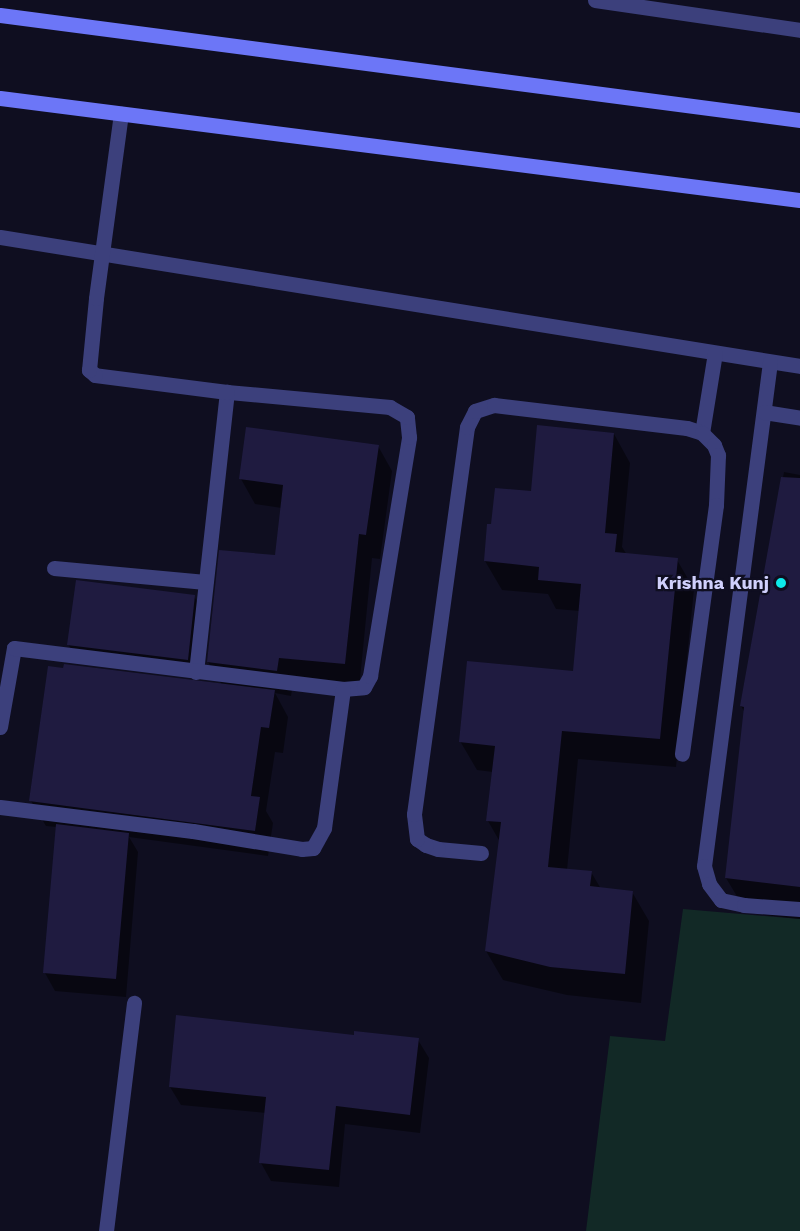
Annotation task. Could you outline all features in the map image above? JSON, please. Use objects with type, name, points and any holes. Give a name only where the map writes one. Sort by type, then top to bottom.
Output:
[{"type":"main road","points":[[0,15],[800,120]]},
{"type":"main road","points":[[0,98],[800,200]]},
{"type":"street","points":[[595,0],[800,30]]},
{"type":"street","points":[[0,727],[14,648],[343,689],[364,687],[370,676],[409,437],[407,417],[390,407],[227,392],[95,375],[89,370],[121,114]]},
{"type":"street","points":[[0,237],[800,366]]},
{"type":"street","points":[[702,433],[715,353]]},
{"type":"street","points":[[770,362],[704,866],[709,884],[721,900],[744,905],[800,909]]},
{"type":"street","points":[[196,672],[227,392]]},
{"type":"street","points":[[481,853],[438,849],[426,845],[417,839],[414,814],[468,421],[475,411],[494,405],[687,428],[702,433],[714,445],[718,455],[718,475],[682,754]]},
{"type":"street","points":[[764,412],[800,418]]},
{"type":"street","points":[[54,568],[205,582]]},
{"type":"street","points":[[0,807],[193,831],[302,849],[313,848],[320,840],[324,828],[343,689]]},
{"type":"street","points":[[106,1231],[134,1003]]},
{"type":"green space","points":[[683,909],[800,919],[800,1231],[586,1231],[610,1036],[665,1041]]},
{"type":"building","points":[[537,425],[614,433],[605,533],[617,534],[615,552],[678,558],[660,739],[562,731],[548,867],[592,871],[590,886],[633,891],[625,974],[550,967],[485,951],[501,822],[486,821],[495,746],[459,742],[467,661],[573,671],[581,584],[538,580],[539,567],[484,561],[487,524],[491,524],[495,488],[531,491]]},
{"type":"building","points":[[246,427],[379,445],[366,535],[359,534],[345,664],[279,658],[277,671],[207,662],[219,550],[275,555],[283,485],[239,479]]},
{"type":"building","name":"Krishna Kunj","points":[[781,477],[800,478],[800,887],[725,878],[744,707],[740,706]]},
{"type":"building","points":[[76,580],[195,595],[188,660],[67,645]]},
{"type":"building","points":[[64,664],[275,690],[269,728],[261,727],[251,796],[260,797],[255,831],[29,801],[48,666],[63,668]]},
{"type":"building","points":[[56,824],[129,833],[116,979],[43,973]]},
{"type":"building","points":[[176,1015],[354,1035],[354,1031],[419,1038],[410,1115],[336,1106],[329,1170],[259,1163],[266,1097],[169,1087]]},
{"type":"place","name":"Krishna Kunj","points":[[781,583]]}]
